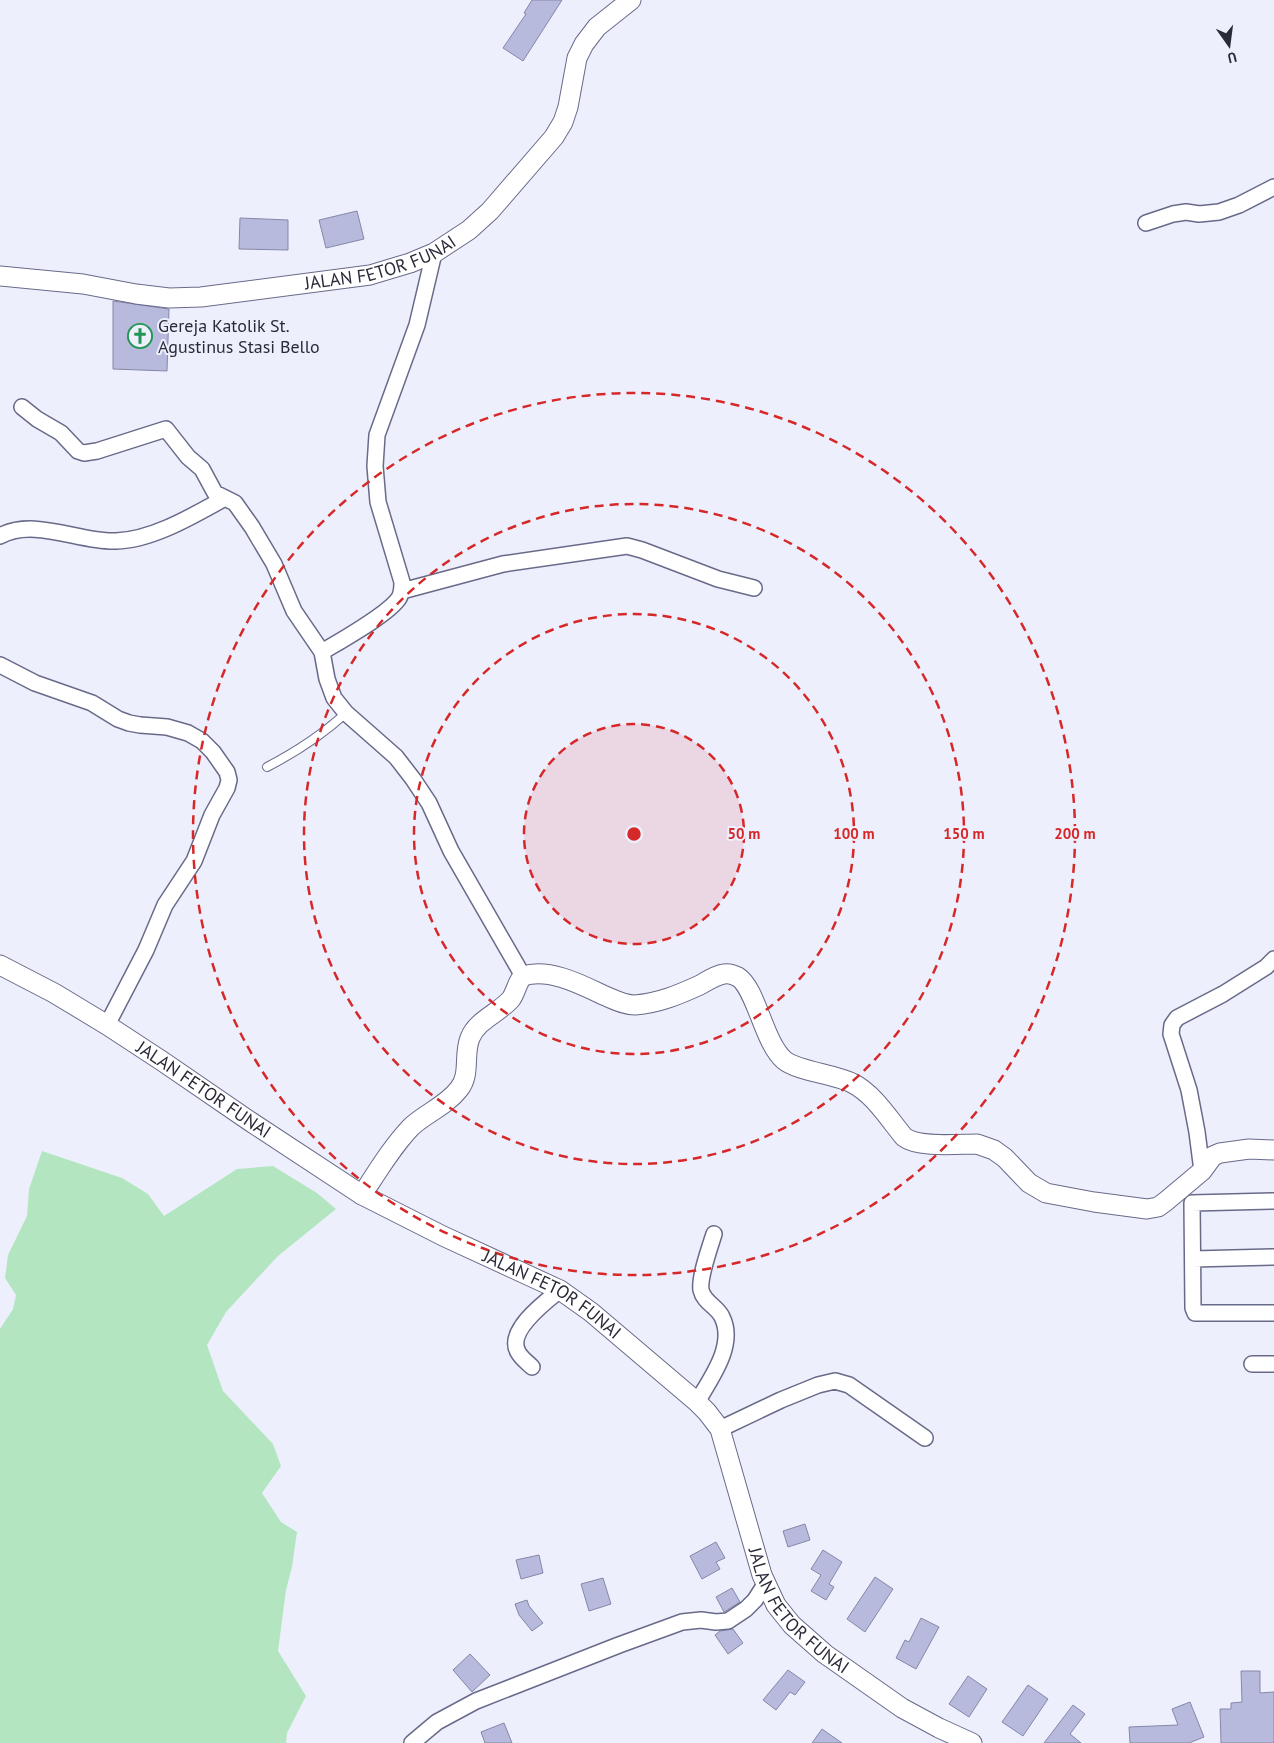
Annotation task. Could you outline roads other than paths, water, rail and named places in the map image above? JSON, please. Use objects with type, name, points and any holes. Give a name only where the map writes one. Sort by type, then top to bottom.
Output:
[{"type":"street","name":"JALAN FETOR FUNAI","points":[[0,276],[83,284],[169,298],[201,296],[370,275],[410,263],[434,253],[469,230],[490,211],[554,137],[563,122],[568,107],[577,58],[584,44],[597,27],[631,0]]},
{"type":"street","points":[[1146,223],[1173,214],[1186,212],[1199,214],[1219,212],[1239,205],[1274,187]]},
{"type":"street","points":[[322,652],[394,604],[402,591],[402,582],[378,502],[375,466],[377,435],[417,325],[434,253]]},
{"type":"street","points":[[22,407],[61,432],[78,451],[84,453],[97,451],[166,429],[188,458],[202,469],[215,493],[235,503],[252,526],[274,564],[294,611],[322,652],[327,679],[334,698],[346,713],[396,757],[413,778],[428,803],[451,851],[523,976]]},
{"type":"street","points":[[0,536],[6,532],[38,530],[63,532],[114,542],[127,540],[152,533],[187,519],[225,498]]},
{"type":"street","points":[[402,591],[503,564],[627,546],[718,578],[754,588]]},
{"type":"street","points":[[0,665],[43,686],[92,703],[118,719],[129,723],[140,726],[167,727],[188,733],[202,741],[213,752],[227,772],[227,788],[212,815],[194,860],[164,905],[146,950],[107,1025]]},
{"type":"street","points":[[1202,1172],[1193,1106],[1185,1076],[1174,1048],[1171,1029],[1177,1018],[1232,989],[1266,967],[1274,959]]},
{"type":"street","name":"JALAN FETOR FUNAI","points":[[0,965],[54,993],[107,1025],[362,1195],[443,1236],[560,1290],[591,1312],[697,1402],[720,1429],[766,1583],[776,1605],[792,1625],[824,1654],[902,1708],[972,1743]]},
{"type":"street","points":[[523,976],[539,974],[564,979],[622,1003],[632,1005],[655,1003],[721,974],[730,974],[746,984],[767,1033],[784,1060],[840,1078],[861,1088],[904,1137],[910,1141],[926,1144],[977,1144],[984,1146],[1005,1158],[1029,1183],[1046,1193],[1094,1202],[1152,1208],[1165,1202],[1202,1172],[1213,1156],[1220,1153],[1249,1149],[1274,1150]]},
{"type":"street","points":[[362,1195],[383,1163],[410,1129],[421,1118],[448,1101],[459,1089],[465,1078],[470,1037],[481,1024],[503,1007],[511,998],[523,976]]},
{"type":"street","points":[[1274,1201],[1192,1203],[1193,1308],[1195,1313],[1274,1312]]},
{"type":"street","points":[[697,1402],[721,1360],[726,1339],[722,1315],[716,1307],[707,1301],[701,1290],[701,1281],[714,1234]]},
{"type":"street","points":[[1192,1260],[1274,1257]]},
{"type":"street","points":[[532,1367],[518,1352],[516,1338],[518,1331],[545,1302],[560,1290]]},
{"type":"street","points":[[1252,1364],[1274,1364]]},
{"type":"street","points":[[720,1429],[788,1397],[828,1381],[835,1381],[849,1385],[925,1438]]},
{"type":"street","points":[[412,1743],[437,1722],[476,1701],[619,1644],[682,1622],[701,1620],[728,1621],[746,1610],[766,1583]]},
{"type":"lane","points":[[267,767],[331,727],[346,713]]},
{"type":"place","name":"Gereja Katolik St. Agustinus Stasi Bello","points":[[140,336]]}]
